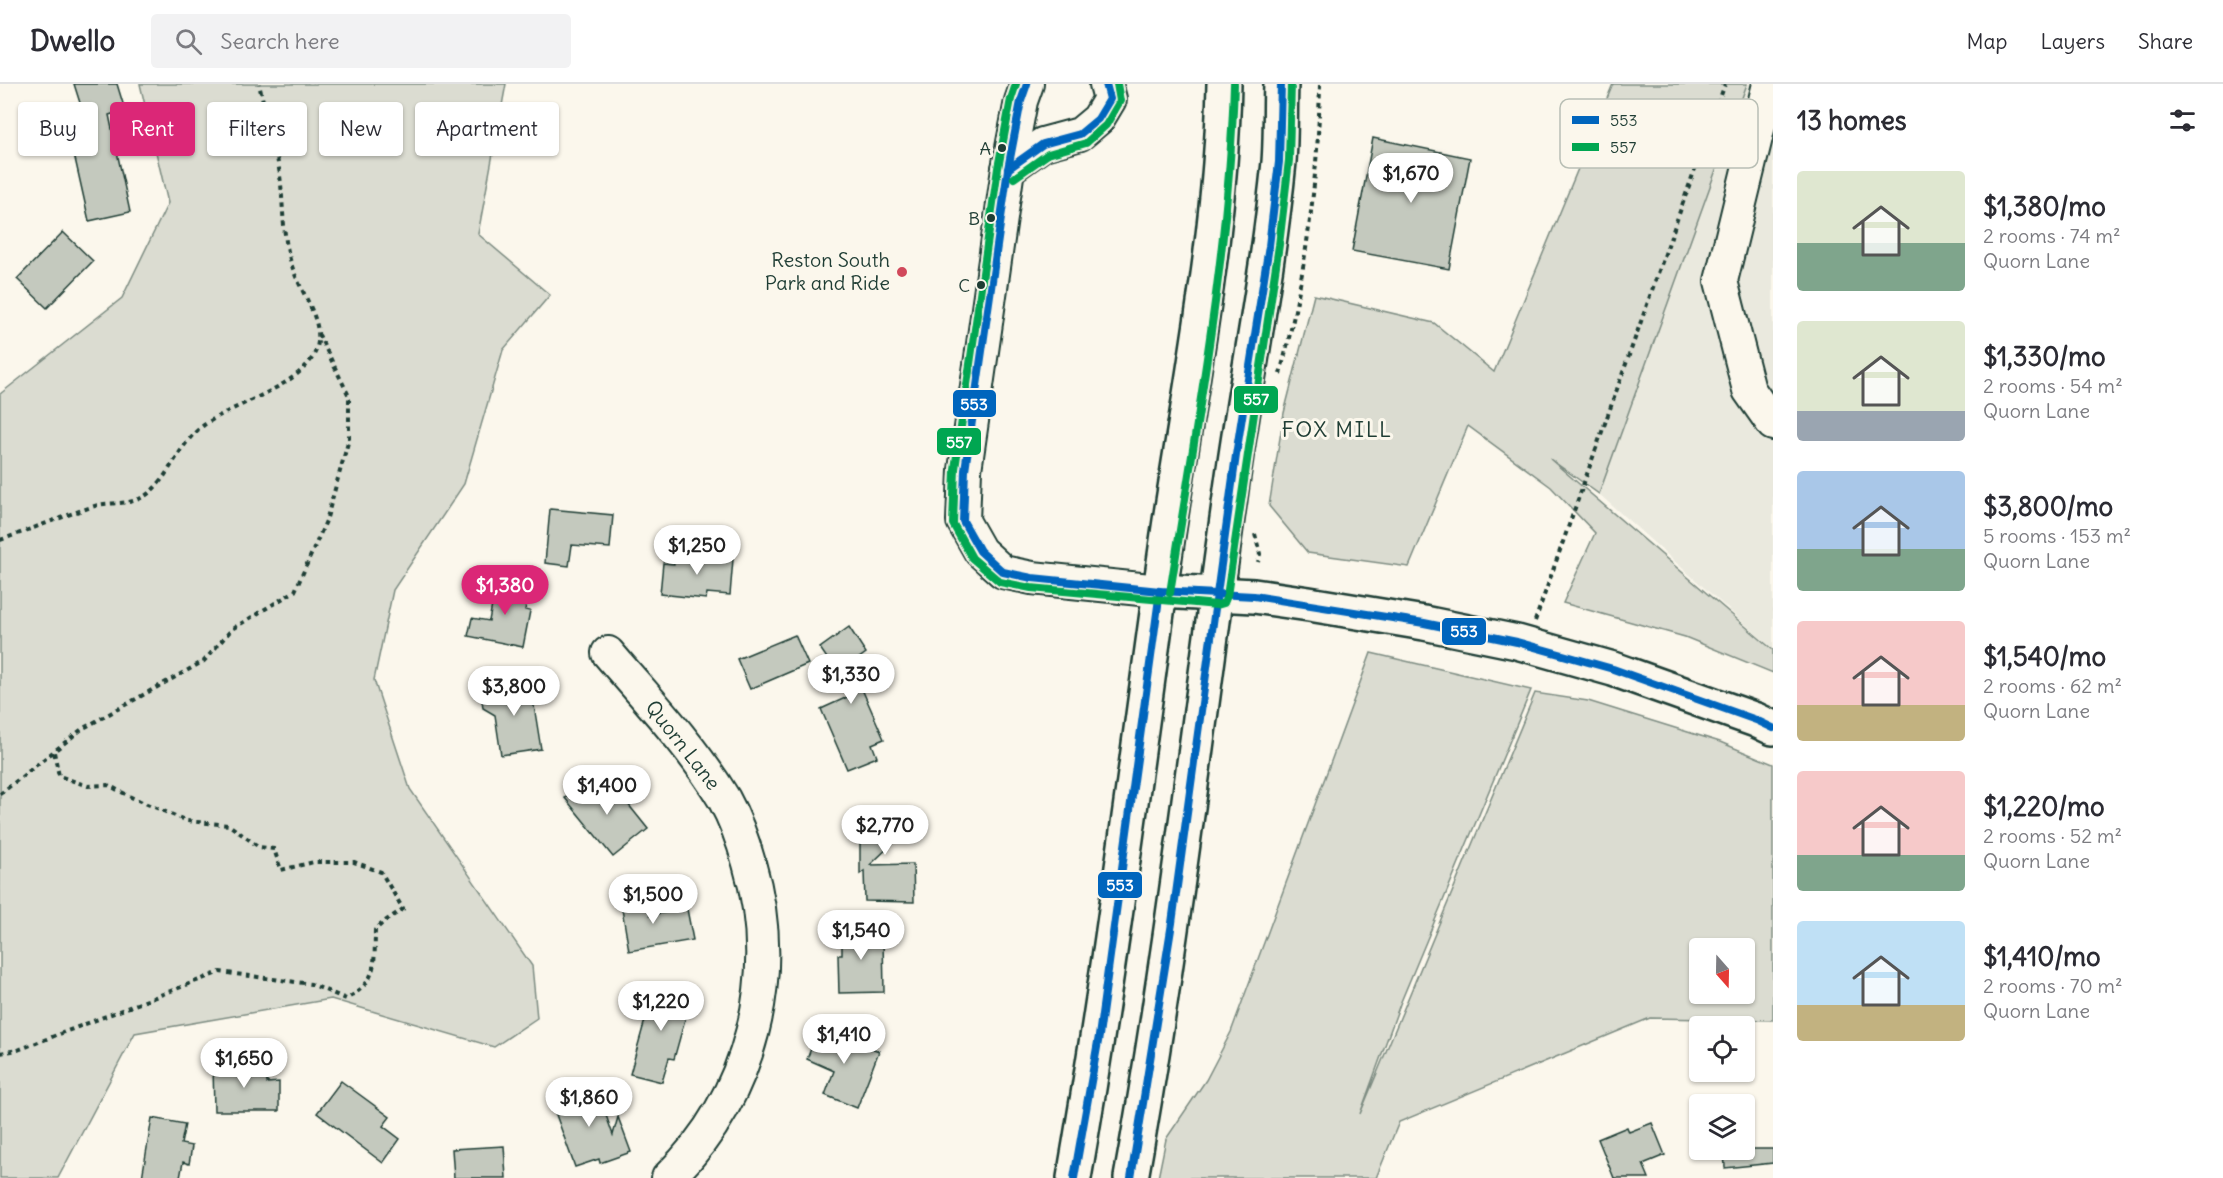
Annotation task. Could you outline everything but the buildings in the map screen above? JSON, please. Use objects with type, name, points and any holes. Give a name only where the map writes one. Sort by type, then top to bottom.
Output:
[{"type":"main road","points":[[1074,1178],[1099,1036],[1160,591],[1213,238],[1222,148],[1224,84]]},
{"type":"main road","points":[[1131,1178],[1171,932],[1230,497],[1269,244],[1279,159],[1281,84]]},
{"type":"main road","points":[[1160,591],[1254,596],[1424,623],[1516,642],[1613,669],[1773,728]]},
{"type":"street","points":[[1027,84],[1021,101],[1008,170],[965,470],[963,521],[981,551],[1004,572],[1032,578],[1160,591]]},
{"type":"street","points":[[1008,170],[1043,144],[1080,134],[1098,119],[1110,99],[1106,84]]},
{"type":"street","points":[[1758,129],[1769,84]]},
{"type":"street","points":[[1749,168],[1721,281],[1749,390],[1773,424]]},
{"type":"street","name":"Quorn Lane","points":[[608,653],[701,764],[725,801],[743,841],[756,884],[762,926],[763,970],[758,1013],[747,1053],[732,1091],[712,1125],[668,1178]]},
{"type":"path","points":[[0,794],[82,729],[204,661],[232,629],[295,591],[326,521],[349,439],[349,396],[319,335],[314,316],[286,248],[278,164],[259,84]]},
{"type":"path","points":[[1302,272],[1310,211],[1320,84]]},
{"type":"path","points":[[1720,99],[1725,84]]},
{"type":"path","points":[[1539,608],[1695,168]]},
{"type":"path","points":[[0,540],[100,505],[142,497],[154,488],[165,475],[177,453],[203,426],[294,378],[310,363],[317,349],[319,335]]},
{"type":"path","points":[[0,1053],[18,1050],[220,972],[310,984],[346,999],[360,991],[371,974],[376,962],[375,930],[403,909],[381,872],[354,862],[314,862],[281,870],[274,849],[259,847],[229,825],[187,821],[108,785],[88,786],[59,776],[54,752]]},
{"type":"shaded area","points":[[140,84],[506,84],[503,102],[415,102],[415,156],[493,156],[478,234],[550,295],[503,350],[464,484],[393,590],[374,680],[410,789],[532,966],[537,1018],[494,1047],[331,999],[135,1033],[58,1178],[0,1178],[0,394],[122,298],[168,203],[157,156],[195,156],[195,102],[144,102]]},
{"type":"shaded area","points":[[1613,84],[1747,84],[1742,99],[1607,99]]},
{"type":"shaded area","points":[[1747,84],[1773,84],[1773,649],[1599,494],[1717,168],[1758,168],[1758,99],[1742,99]]},
{"type":"shaded area","points":[[1578,168],[1717,168],[1599,494],[1550,459],[1773,650],[1773,673],[1685,637],[1563,603],[1595,533],[1551,487],[1468,426],[1409,567],[1308,553],[1269,506],[1284,413],[1314,295],[1434,323],[1494,372]]},
{"type":"shaded area","points":[[1371,653],[1531,690],[1400,1004],[1360,1114],[1535,693],[1588,701],[1720,742],[1773,764],[1773,1020],[1755,1020],[1755,1016],[1650,1018],[1399,1122],[1376,1178],[1158,1178],[1166,1139],[1206,1080],[1231,1032]]},
{"type":"transit line","name":"557","points":[[1016,84],[998,168],[955,469],[953,524],[972,558],[1000,582],[1031,588],[1217,605],[1224,603],[1227,596],[1279,245],[1289,160],[1291,84]]},
{"type":"transit line","name":"553","points":[[1027,84],[1021,101],[1008,169],[965,470],[963,521],[980,551],[1003,572],[1032,578],[1160,591],[1254,596],[1424,623],[1517,642],[1613,669],[1773,728]]},
{"type":"transit line","name":"553","points":[[1008,169],[1043,144],[1080,134],[1098,119],[1110,99],[1106,84]]},
{"type":"transit line","name":"557","points":[[1014,178],[1048,154],[1086,143],[1106,125],[1120,101],[1117,84]]},
{"type":"transit line","name":"557","points":[[1170,593],[1210,339],[1226,212],[1234,84]]},
{"type":"transit line","name":"553","points":[[1131,1178],[1172,923],[1236,455],[1269,246],[1279,162],[1281,84]]},
{"type":"transit line","name":"553","points":[[1074,1178],[1099,1036],[1160,591]]},
{"type":"place","name":"A","points":[[1002,148]]},
{"type":"place","name":"B","points":[[991,218]]},
{"type":"place","name":"Reston South Park and Ride","points":[[902,272]]},
{"type":"place","name":"C","points":[[981,285]]},
{"type":"district","name":"FOX MILL","points":[[1337,429]]}]
